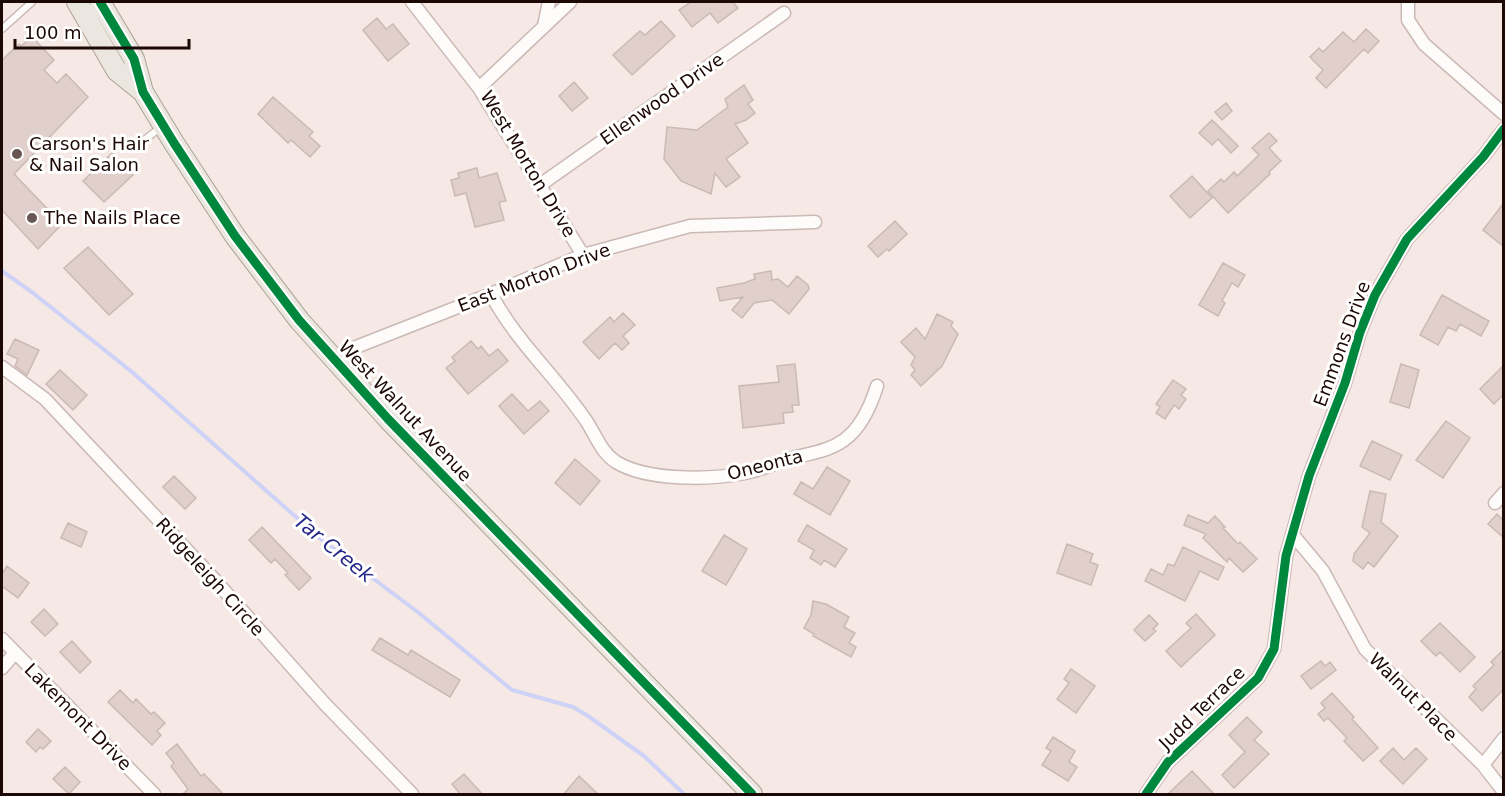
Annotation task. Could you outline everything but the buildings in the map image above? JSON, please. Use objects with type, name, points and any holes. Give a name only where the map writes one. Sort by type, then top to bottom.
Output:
[{"type":"main road","name":"West Walnut Avenue","points":[[77,2],[117,71],[143,92]]},
{"type":"main road","name":"West Walnut Avenue","points":[[100,2],[134,59],[143,92],[163,126],[235,237],[292,312],[333,360],[444,478],[752,795]]},
{"type":"street","points":[[412,2],[479,88]]},
{"type":"street","points":[[544,26],[549,2]]},
{"type":"street","name":"West Morton Drive","points":[[570,2],[479,88],[583,255]]},
{"type":"street","points":[[1408,2],[1408,20],[1424,45],[1503,114]]},
{"type":"street","name":"Ellenwood Drive","points":[[540,185],[784,13]]},
{"type":"street","name":"Emmons Drive","points":[[1293,535],[1309,476],[1345,383],[1360,332],[1375,295],[1407,239],[1483,157],[1503,129]]},
{"type":"street","name":"East Morton Drive","points":[[333,360],[356,347],[583,255],[690,226],[815,222]]},
{"type":"street","name":"Oneonta","points":[[491,294],[503,318],[587,422],[599,445],[614,461],[632,470],[701,479],[746,473],[823,451],[845,440],[857,426],[871,404],[878,386]]},
{"type":"street","name":"Ridgeleigh Circle","points":[[2,367],[45,399],[214,579],[324,704],[412,795]]},
{"type":"street","points":[[1495,503],[1503,493]]},
{"type":"street","name":"Walnut Place","points":[[1293,535],[1323,571],[1365,649],[1483,765],[1503,792]]},
{"type":"street","name":"Judd Terrace","points":[[1146,795],[1168,762],[1258,678],[1274,649],[1286,556],[1293,535]]},
{"type":"street","name":"Lakemont Drive","points":[[2,639],[14,654],[154,795]]},
{"type":"street","points":[[2,668],[14,654]]},
{"type":"street","points":[[1483,765],[1503,738]]},
{"type":"lane","points":[[2,29],[32,2]]},
{"type":"lane","points":[[139,144],[163,126]]},
{"type":"waterway","name":"Tar Creek","points":[[2,271],[132,372],[322,540],[419,613],[512,690],[573,707],[588,716],[644,756],[684,794]]},
{"type":"cycle path","points":[[100,2],[134,59],[143,92],[174,143],[235,236],[299,320],[388,419],[752,794]]},
{"type":"cycle path","points":[[1146,794],[1168,762],[1258,678],[1274,649],[1286,556],[1309,476],[1345,383],[1360,332],[1375,295],[1407,239],[1483,157],[1504,129]]},
{"type":"place","name":"Carson's Hair & Nail Salon","points":[[17,154]]},
{"type":"place","name":"The Nails Place","points":[[32,218]]}]
